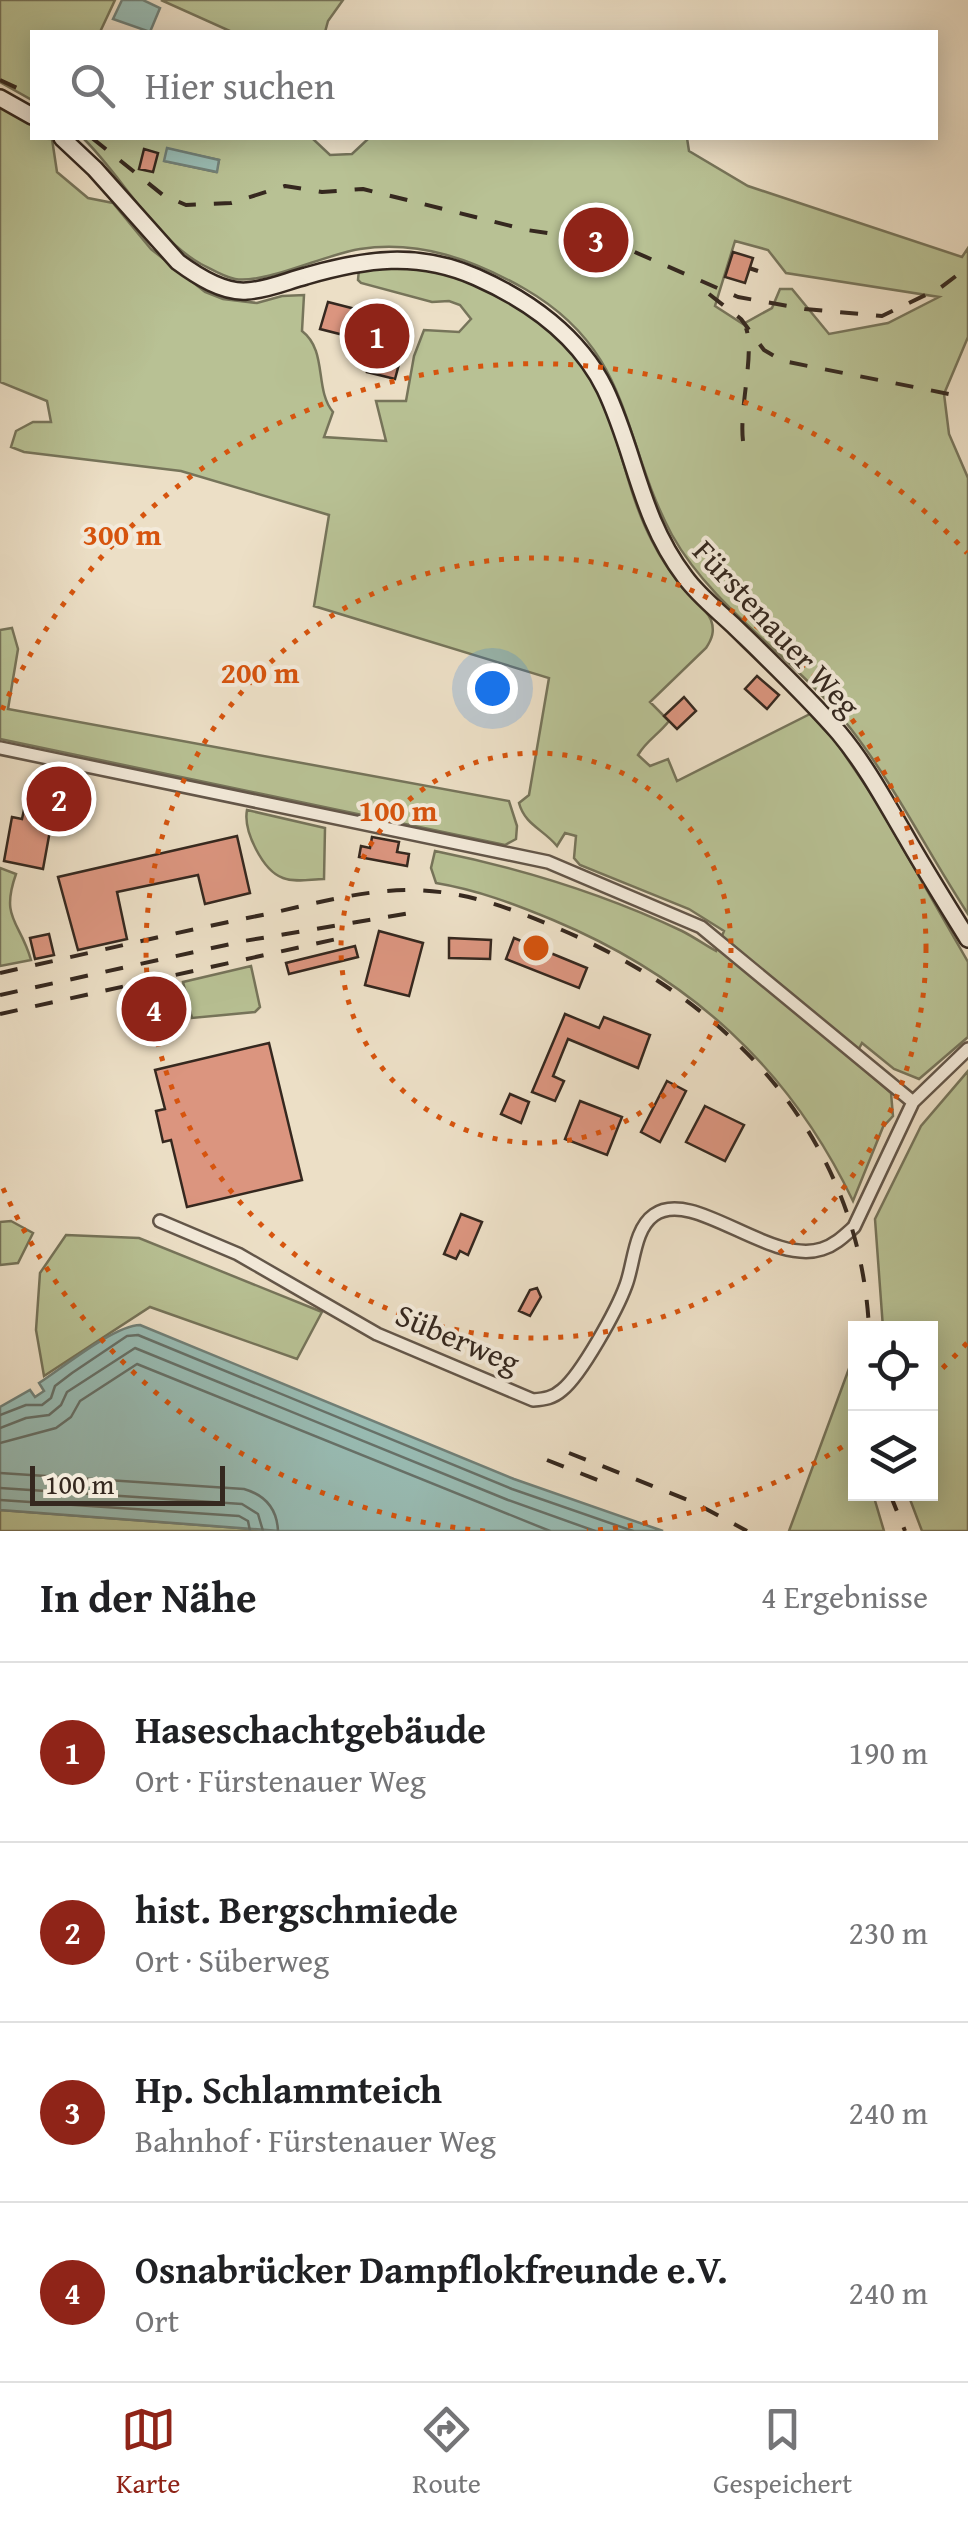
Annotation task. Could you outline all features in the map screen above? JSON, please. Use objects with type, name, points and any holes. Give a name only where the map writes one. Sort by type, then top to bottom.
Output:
[{"type":"street","points":[[0,98],[30,115]]},
{"type":"street","name":"Fürstenauer Weg","points":[[64,140],[178,262],[225,288],[248,291],[361,261],[420,260],[479,278],[551,322],[590,364],[606,393],[643,503],[675,563],[703,598],[790,680],[842,736],[968,939]]},
{"type":"street","points":[[0,748],[548,862],[700,927],[913,1102]]},
{"type":"street","name":"Süberweg","points":[[160,1221],[238,1254],[378,1334],[534,1400],[548,1399],[565,1389],[617,1309],[641,1232],[650,1217],[664,1209],[685,1210],[787,1251],[824,1249],[854,1227],[913,1102],[968,1049]]},
{"type":"green space","points":[[0,0],[115,0],[101,30],[30,30],[30,99],[0,82]]},
{"type":"green space","points":[[161,0],[343,0],[326,30],[228,30]]},
{"type":"green space","points":[[0,106],[30,123],[30,140],[52,140],[57,172],[88,198],[113,203],[151,249],[205,292],[223,299],[257,303],[304,295],[302,331],[315,349],[327,403],[333,412],[324,437],[386,441],[376,401],[406,401],[414,356],[424,330],[459,332],[471,319],[460,305],[449,301],[432,302],[361,283],[359,269],[394,267],[466,280],[532,314],[560,337],[601,396],[652,541],[677,581],[709,615],[713,628],[706,648],[650,702],[669,721],[638,755],[650,766],[668,759],[677,781],[810,714],[836,742],[874,798],[968,962],[968,1037],[919,1079],[894,1069],[862,1043],[853,1060],[891,1093],[893,1116],[883,1127],[853,1201],[827,1153],[766,1068],[691,999],[648,969],[553,920],[496,898],[436,883],[431,868],[435,851],[498,865],[592,894],[682,931],[716,951],[724,931],[689,909],[580,865],[574,858],[576,836],[565,833],[557,846],[526,817],[519,803],[529,795],[549,678],[314,606],[329,515],[181,471],[24,452],[11,447],[16,431],[33,422],[51,422],[47,401],[0,382]]},
{"type":"green space","points":[[85,140],[314,140],[330,155],[352,154],[367,140],[687,140],[689,151],[748,186],[962,257],[968,248],[968,337],[944,394],[949,434],[968,478],[968,914],[851,729],[807,680],[733,611],[690,562],[655,499],[606,369],[587,340],[560,314],[525,289],[486,269],[446,255],[404,247],[360,249],[263,277],[226,277],[184,253]],"holes":[[[168,149],[219,160],[216,172],[165,161]],[[735,241],[768,250],[786,273],[939,297],[888,323],[829,334],[792,289],[780,289],[772,308],[743,324],[715,306]]]},
{"type":"green space","points":[[12,628],[18,649],[8,709],[509,801],[517,826],[516,839],[505,845],[0,739],[0,630]]},
{"type":"green space","points":[[247,810],[325,828],[324,879],[283,878],[268,867],[251,839]]},
{"type":"green space","points":[[0,868],[16,874],[11,911],[31,960],[0,966]]},
{"type":"green space","points":[[251,966],[260,1007],[255,1012],[192,1018],[183,982]]},
{"type":"green space","points":[[968,1071],[968,1531],[922,1531],[911,1501],[938,1501],[938,1321],[882,1321],[875,1219],[921,1126]]},
{"type":"green space","points":[[11,1221],[33,1233],[18,1263],[0,1265],[0,1222]]},
{"type":"green space","points":[[66,1235],[139,1238],[322,1312],[297,1359],[150,1307],[44,1376],[36,1330],[40,1273]]},
{"type":"green space","points":[[848,1371],[848,1501],[875,1501],[884,1531],[789,1531]]},
{"type":"green space","points":[[0,1510],[280,1531],[0,1531]]},
{"type":"water","points":[[122,0],[143,0],[160,8],[151,30],[113,19]]},
{"type":"water","points":[[167,148],[219,160],[217,172],[164,161]]},
{"type":"water","points":[[140,1325],[514,1479],[663,1531],[280,1531],[0,1510],[0,1407],[30,1390],[35,1397],[44,1391],[39,1383],[74,1358],[117,1332]]},
{"type":"building","points":[[144,149],[158,153],[153,172],[139,169]]},
{"type":"building","points":[[733,252],[753,258],[745,283],[725,277]]},
{"type":"building","points":[[328,302],[410,323],[395,379],[367,372],[375,343],[320,329]]},
{"type":"building","points":[[757,676],[779,695],[767,709],[745,689]]},
{"type":"building","points":[[684,697],[696,711],[677,729],[664,716]]},
{"type":"building","points":[[31,777],[93,790],[87,820],[53,814],[43,869],[4,861],[12,817],[22,819]]},
{"type":"building","points":[[237,836],[250,893],[205,904],[198,875],[117,892],[127,939],[78,950],[58,877]]},
{"type":"building","points":[[372,837],[399,842],[397,852],[409,854],[407,866],[359,857],[361,846],[370,848]]},
{"type":"building","points":[[379,931],[423,943],[409,996],[365,985]]},
{"type":"building","points":[[49,934],[54,955],[35,959],[30,938]]},
{"type":"building","points":[[449,938],[491,940],[490,959],[449,958]]},
{"type":"building","points":[[514,938],[587,968],[579,988],[506,959]]},
{"type":"building","points":[[355,946],[358,957],[289,974],[286,963]]},
{"type":"building","points":[[174,988],[181,1020],[133,1030],[126,998]]},
{"type":"building","points":[[565,1014],[599,1028],[604,1017],[650,1035],[638,1068],[568,1039],[553,1076],[564,1081],[555,1101],[532,1092]]},
{"type":"building","points":[[269,1043],[302,1180],[187,1207],[171,1140],[163,1142],[156,1111],[165,1109],[155,1070]]},
{"type":"building","points":[[667,1081],[686,1091],[660,1142],[641,1132]]},
{"type":"building","points":[[510,1094],[529,1102],[521,1123],[501,1114]]},
{"type":"building","points":[[580,1101],[622,1117],[607,1155],[565,1139]]},
{"type":"building","points":[[705,1106],[744,1125],[725,1161],[686,1142]]},
{"type":"building","points":[[461,1214],[482,1222],[468,1255],[460,1251],[456,1259],[444,1254]]},
{"type":"building","points":[[537,1288],[541,1297],[530,1316],[519,1311],[530,1290]]},
{"type":"railway","points":[[0,80],[30,94]]},
{"type":"railway","points":[[94,140],[163,195],[186,205],[231,203],[285,186],[322,192],[363,189],[527,230],[614,243],[738,297],[805,309],[882,316],[940,288],[968,267]]},
{"type":"railway","points":[[749,268],[758,271]]},
{"type":"railway","points":[[709,294],[741,319],[764,350],[783,361],[949,394]]},
{"type":"railway","points":[[743,441],[749,352],[746,328]]},
{"type":"railway","points":[[0,973],[320,902],[391,891],[469,897],[544,922],[624,960],[680,996],[731,1038],[776,1085],[812,1138],[841,1196],[860,1259],[868,1321]]},
{"type":"railway","points":[[0,995],[244,941],[410,913]]},
{"type":"railway","points":[[0,1014],[350,936]]},
{"type":"railway","points":[[569,1453],[693,1502],[747,1531]]},
{"type":"railway","points":[[547,1460],[600,1481]]},
{"type":"railway","points":[[893,1501],[905,1531]]},
{"type":"place","name":"Hp. Schlammteich","points":[[596,240]]},
{"type":"place","name":"Haseschachtgebäude","points":[[377,336]]},
{"type":"place","name":"hist. Bergschmiede","points":[[59,799]]},
{"type":"place","name":"Osnabrücker Dampflokfreunde e.V.","points":[[154,1009]]}]
